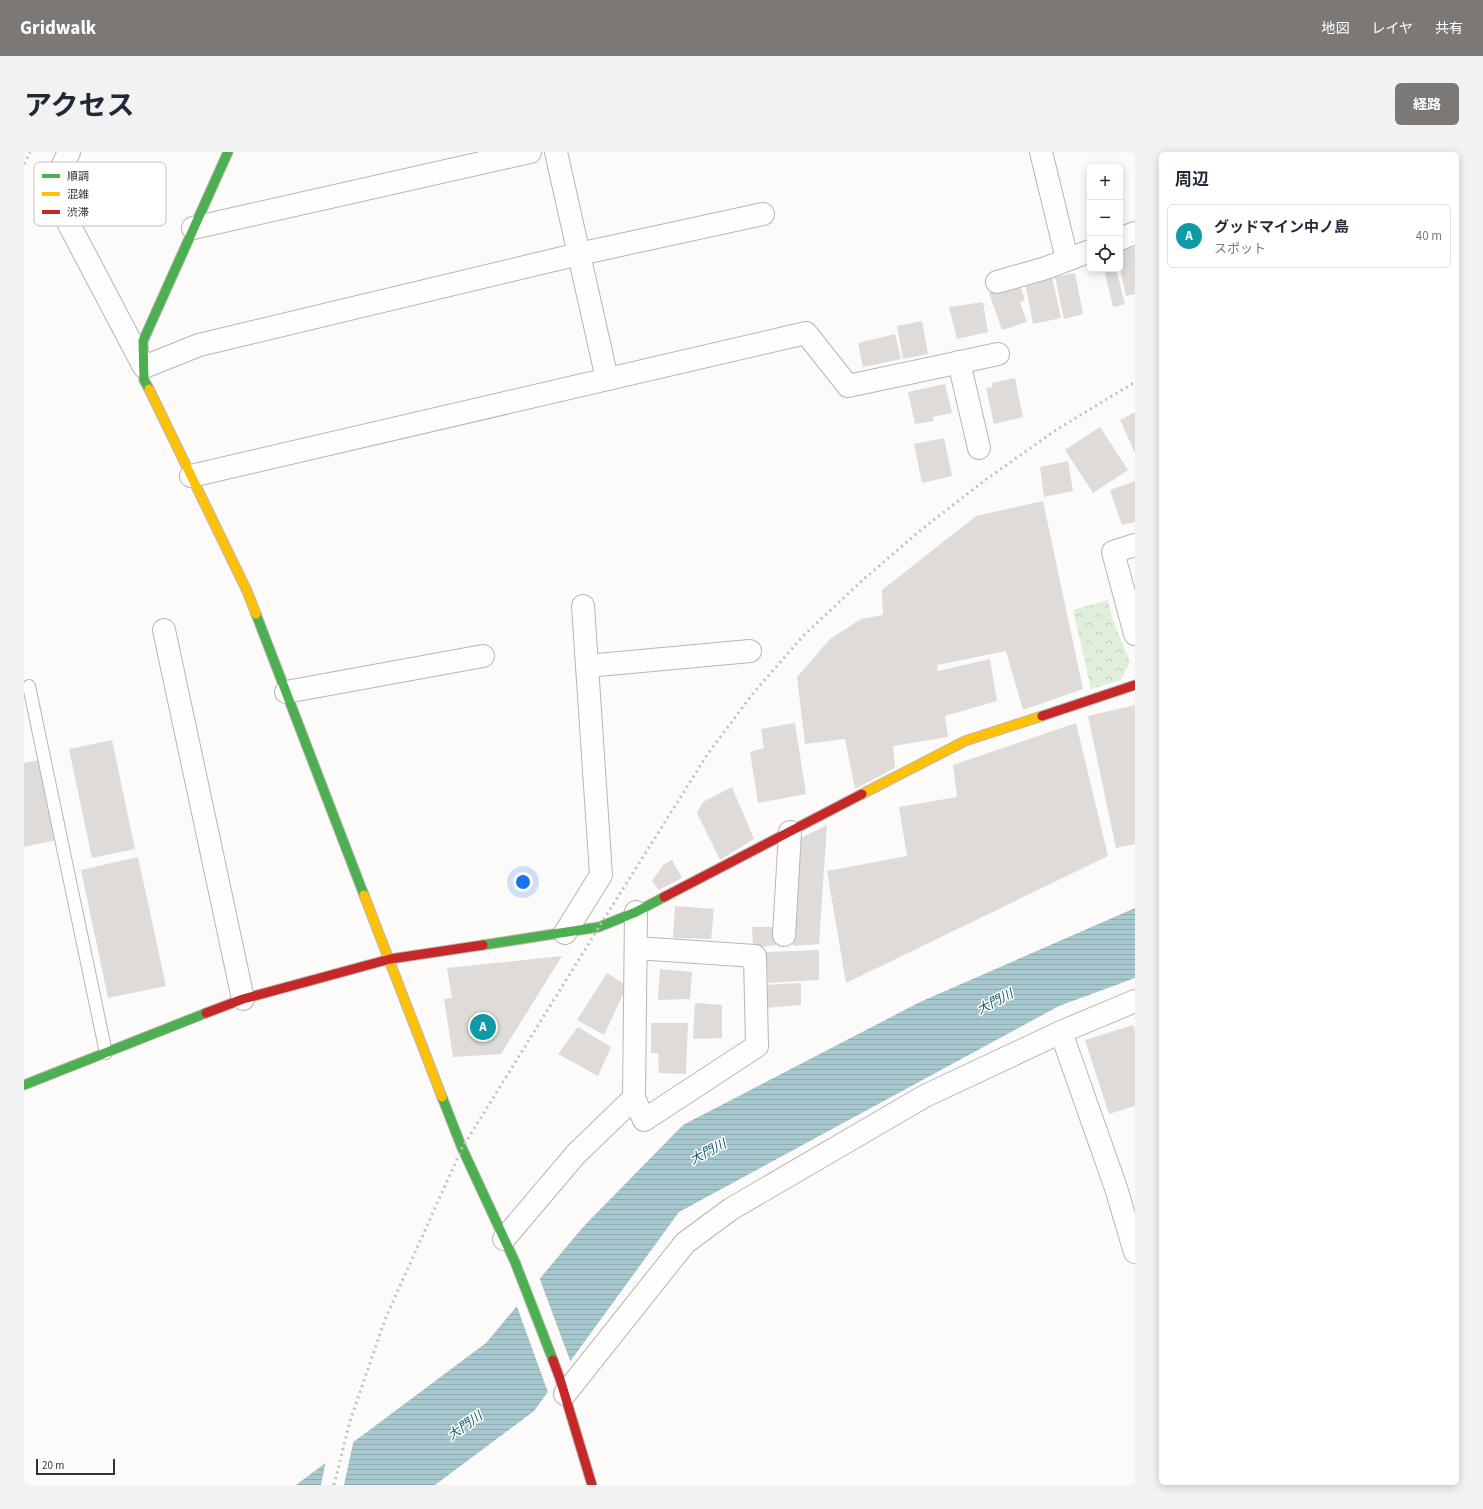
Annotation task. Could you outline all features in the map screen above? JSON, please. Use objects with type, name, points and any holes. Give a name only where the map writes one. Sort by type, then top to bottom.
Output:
[{"type":"street","points":[[64,162],[69,152]]},
{"type":"street","points":[[228,152],[161,299],[144,341],[144,380],[247,591],[462,1148],[515,1262],[562,1387],[592,1485]]},
{"type":"street","points":[[193,228],[530,152]]},
{"type":"street","points":[[556,152],[607,379]]},
{"type":"street","points":[[1041,152],[1067,259]]},
{"type":"street","points":[[144,367],[199,345],[579,254],[762,214]]},
{"type":"street","points":[[70,226],[144,367]]},
{"type":"street","points":[[1123,238],[1135,233]]},
{"type":"street","points":[[997,282],[1046,268],[1087,252]]},
{"type":"street","points":[[191,476],[806,332],[848,386],[998,354]]},
{"type":"street","points":[[959,362],[979,448]]},
{"type":"street","points":[[1135,545],[1113,552],[1135,634]]},
{"type":"street","points":[[566,933],[601,875],[583,606]]},
{"type":"street","points":[[164,630],[243,999]]},
{"type":"street","points":[[587,666],[750,651]]},
{"type":"street","points":[[286,692],[483,656]]},
{"type":"street","points":[[24,1085],[243,999],[390,959],[599,927],[636,912],[964,741],[1135,685]]},
{"type":"street","points":[[784,935],[790,832]]},
{"type":"street","points":[[636,912],[634,1098],[644,1120],[757,1046],[755,956],[636,948]]},
{"type":"street","points":[[562,1387],[685,1243],[725,1214],[925,1096],[1061,1032],[1135,1001]]},
{"type":"street","points":[[1061,1032],[1116,1188],[1135,1252]]},
{"type":"street","points":[[504,1238],[576,1154],[634,1098]]},
{"type":"lane","points":[[29,686],[106,1053]]},
{"type":"green space","points":[[1108,600],[1113,620],[1130,662],[1121,680],[1091,689],[1073,610]]},
{"type":"water","name":"大門川","points":[[1135,908],[1135,978],[1059,1006],[679,1212],[534,1411],[435,1485],[296,1485],[486,1343],[583,1227],[683,1125],[920,1002]]},
{"type":"pier","points":[[539,1277],[571,1363],[549,1395],[516,1304]]},
{"type":"pier","points":[[354,1439],[344,1485],[321,1485],[326,1460]]},
{"type":"building","points":[[1135,247],[1135,294],[1126,296],[1121,272],[1123,272],[1123,250]]},
{"type":"building","points":[[1105,272],[1117,272],[1125,304],[1113,307]]},
{"type":"building","points":[[1075,273],[1083,314],[1064,319],[1055,277]]},
{"type":"building","points":[[1052,277],[1061,318],[1033,324],[1025,282]]},
{"type":"building","points":[[1019,282],[1025,300],[1020,302],[1027,322],[1002,330],[989,293]]},
{"type":"building","points":[[983,302],[988,332],[957,339],[949,307]]},
{"type":"building","points":[[922,321],[928,354],[903,359],[897,326]]},
{"type":"building","points":[[895,334],[901,359],[863,367],[858,343]]},
{"type":"building","points":[[1015,378],[1023,417],[994,424],[986,388],[992,387],[992,383]]},
{"type":"building","points":[[945,384],[952,413],[933,417],[934,421],[915,424],[908,392]]},
{"type":"building","points":[[1135,412],[1135,453],[1120,420]]},
{"type":"building","points":[[1100,427],[1128,470],[1093,493],[1065,450]]},
{"type":"building","points":[[944,438],[952,476],[922,483],[914,444]]},
{"type":"building","points":[[1068,461],[1073,491],[1044,497],[1040,467]]},
{"type":"building","points":[[1135,481],[1135,522],[1122,525],[1110,490]]},
{"type":"building","points":[[1043,501],[1083,689],[1023,710],[1006,651],[937,665],[938,671],[990,659],[997,701],[945,716],[948,737],[893,746],[895,768],[855,789],[845,739],[805,744],[797,677],[830,639],[861,619],[883,615],[882,590],[976,516]]},
{"type":"building","points":[[1135,705],[1135,844],[1116,848],[1088,716]]},
{"type":"building","points":[[795,723],[806,794],[758,803],[750,752],[764,748],[761,729]]},
{"type":"building","points":[[1076,723],[1108,856],[846,983],[827,871],[907,856],[899,807],[957,797],[953,765]]},
{"type":"building","points":[[112,740],[135,849],[92,858],[69,749]]},
{"type":"building","points":[[39,760],[56,840],[24,847],[24,763]]},
{"type":"building","points":[[732,787],[754,839],[720,860],[697,813],[703,802]]},
{"type":"building","points":[[827,825],[819,944],[793,946],[801,838]]},
{"type":"building","points":[[138,857],[166,986],[108,998],[81,870]]},
{"type":"building","points":[[672,860],[682,878],[659,890],[652,881],[663,865]]},
{"type":"building","points":[[675,906],[714,909],[711,939],[673,938]]},
{"type":"building","points":[[752,927],[774,927],[776,945],[753,948]]},
{"type":"building","points":[[819,950],[819,980],[768,983],[766,952]]},
{"type":"building","points":[[562,956],[501,1054],[453,1057],[444,999],[452,998],[447,968]]},
{"type":"building","points":[[660,969],[692,972],[690,999],[658,1000]]},
{"type":"building","points":[[607,973],[627,986],[604,1035],[577,1020]]},
{"type":"building","points":[[801,983],[801,1005],[765,1008],[763,985]]},
{"type":"building","points":[[695,1003],[722,1005],[722,1038],[693,1039]]},
{"type":"building","points":[[651,1023],[688,1023],[686,1074],[659,1073],[658,1053],[651,1053]]},
{"type":"building","points":[[1133,1025],[1135,1031],[1135,1106],[1109,1114],[1085,1040]]},
{"type":"building","points":[[578,1027],[611,1047],[598,1076],[558,1054]]},
{"type":"railway","points":[[24,164],[30,152]]},
{"type":"railway","points":[[334,1485],[350,1421],[386,1317],[462,1148],[707,755],[754,692],[804,635],[865,578],[922,529],[984,481],[1056,430],[1135,382]]},
{"type":"traffic: fast","points":[[149,389],[144,380],[143,341],[228,152]]},
{"type":"traffic: fast","points":[[256,614],[364,895]]},
{"type":"traffic: fast","points":[[483,945],[599,927],[636,912],[664,897]]},
{"type":"traffic: fast","points":[[24,1085],[206,1013]]},
{"type":"traffic: fast","points":[[442,1097],[462,1148],[515,1262],[553,1360]]},
{"type":"traffic: slow","points":[[149,389],[247,591],[256,614]]},
{"type":"traffic: slow","points":[[862,794],[965,741],[1042,716]]},
{"type":"traffic: slow","points":[[364,895],[442,1097]]},
{"type":"traffic: jam","points":[[1042,716],[1135,685]]},
{"type":"traffic: jam","points":[[664,897],[862,794]]},
{"type":"traffic: jam","points":[[206,1013],[243,999],[390,959],[483,945]]},
{"type":"traffic: jam","points":[[553,1360],[592,1485]]},
{"type":"place","name":"グッドマイン中ノ島","points":[[483,1027]]}]
